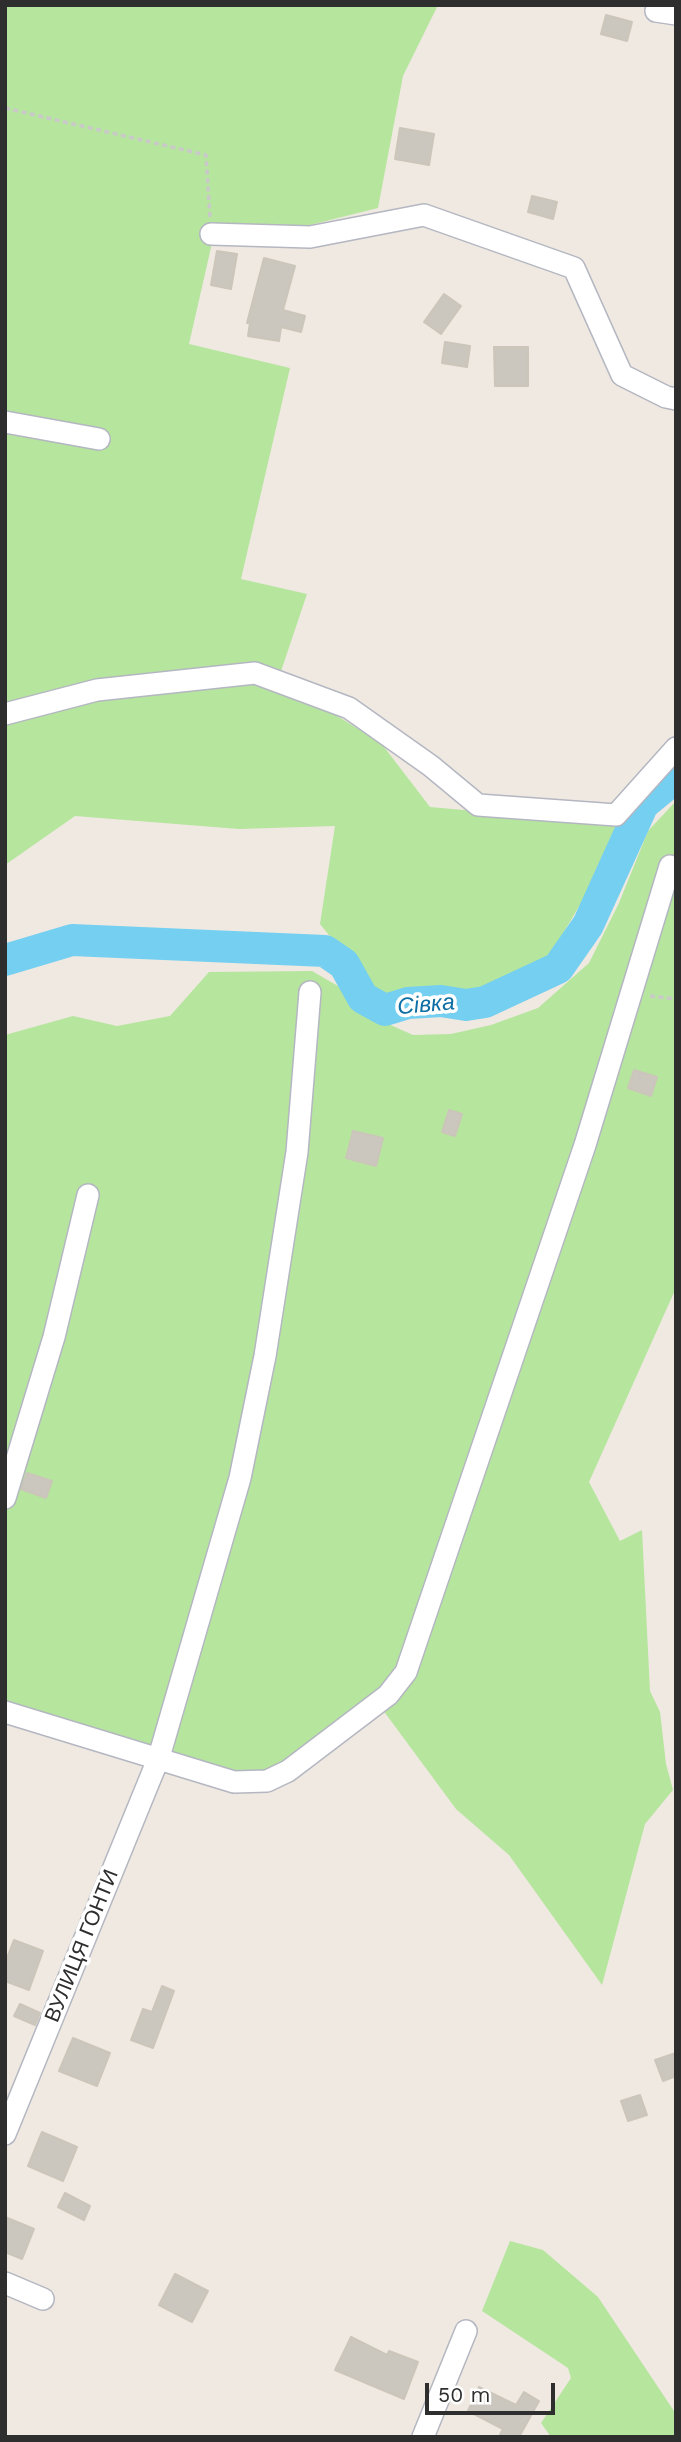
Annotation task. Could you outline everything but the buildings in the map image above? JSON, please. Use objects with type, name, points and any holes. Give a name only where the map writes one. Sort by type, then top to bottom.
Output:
[{"type":"street","points":[[211,234],[310,237],[424,215],[574,268],[622,375],[676,400]]},
{"type":"street","points":[[5,422],[99,439]]},
{"type":"street","points":[[5,714],[97,690],[255,673],[349,708],[431,766],[478,804],[616,815],[676,748]]},
{"type":"street","points":[[5,1712],[234,1782],[267,1781],[288,1771],[387,1695],[405,1672],[585,1145],[670,866]]},
{"type":"street","name":"ВУЛИЦЯ ГОНТИ","points":[[5,2134],[159,1757],[240,1478],[265,1356],[297,1152],[310,992]]},
{"type":"street","points":[[5,1498],[54,1337],[88,1195]]},
{"type":"street","points":[[5,2283],[43,2299]]},
{"type":"street","points":[[423,2437],[466,2331]]},
{"type":"path","points":[[5,108],[206,155],[211,234]]},
{"type":"path","points":[[631,994],[676,999]]},
{"type":"green space","points":[[5,5],[438,5],[403,76],[378,208],[306,226],[222,225],[215,230],[189,344],[290,368],[241,579],[307,594],[275,689],[321,706],[381,743],[430,807],[620,824],[581,903],[545,964],[463,994],[377,995],[320,924],[335,826],[239,829],[75,816],[5,865]]},
{"type":"green space","points":[[676,801],[676,1288],[589,1482],[620,1541],[642,1530],[650,1691],[660,1712],[666,1764],[673,1790],[645,1824],[602,1985],[509,1855],[456,1809],[377,1702],[251,1785],[5,1702],[5,1035],[73,1016],[117,1026],[170,1016],[209,972],[312,971],[338,986],[368,1015],[413,1035],[451,1034],[491,1025],[538,1008],[589,963],[619,903],[648,831]]},
{"type":"green space","points":[[510,2241],[543,2250],[598,2297],[676,2414],[676,2437],[551,2437],[541,2423],[571,2378],[568,2368],[482,2311]]},
{"type":"waterway","name":"Сівка","points":[[5,960],[72,940],[325,951],[344,964],[363,998],[385,1010],[408,1003],[441,1001],[466,1005],[485,1002],[558,968],[588,925],[643,804],[676,777]]}]
